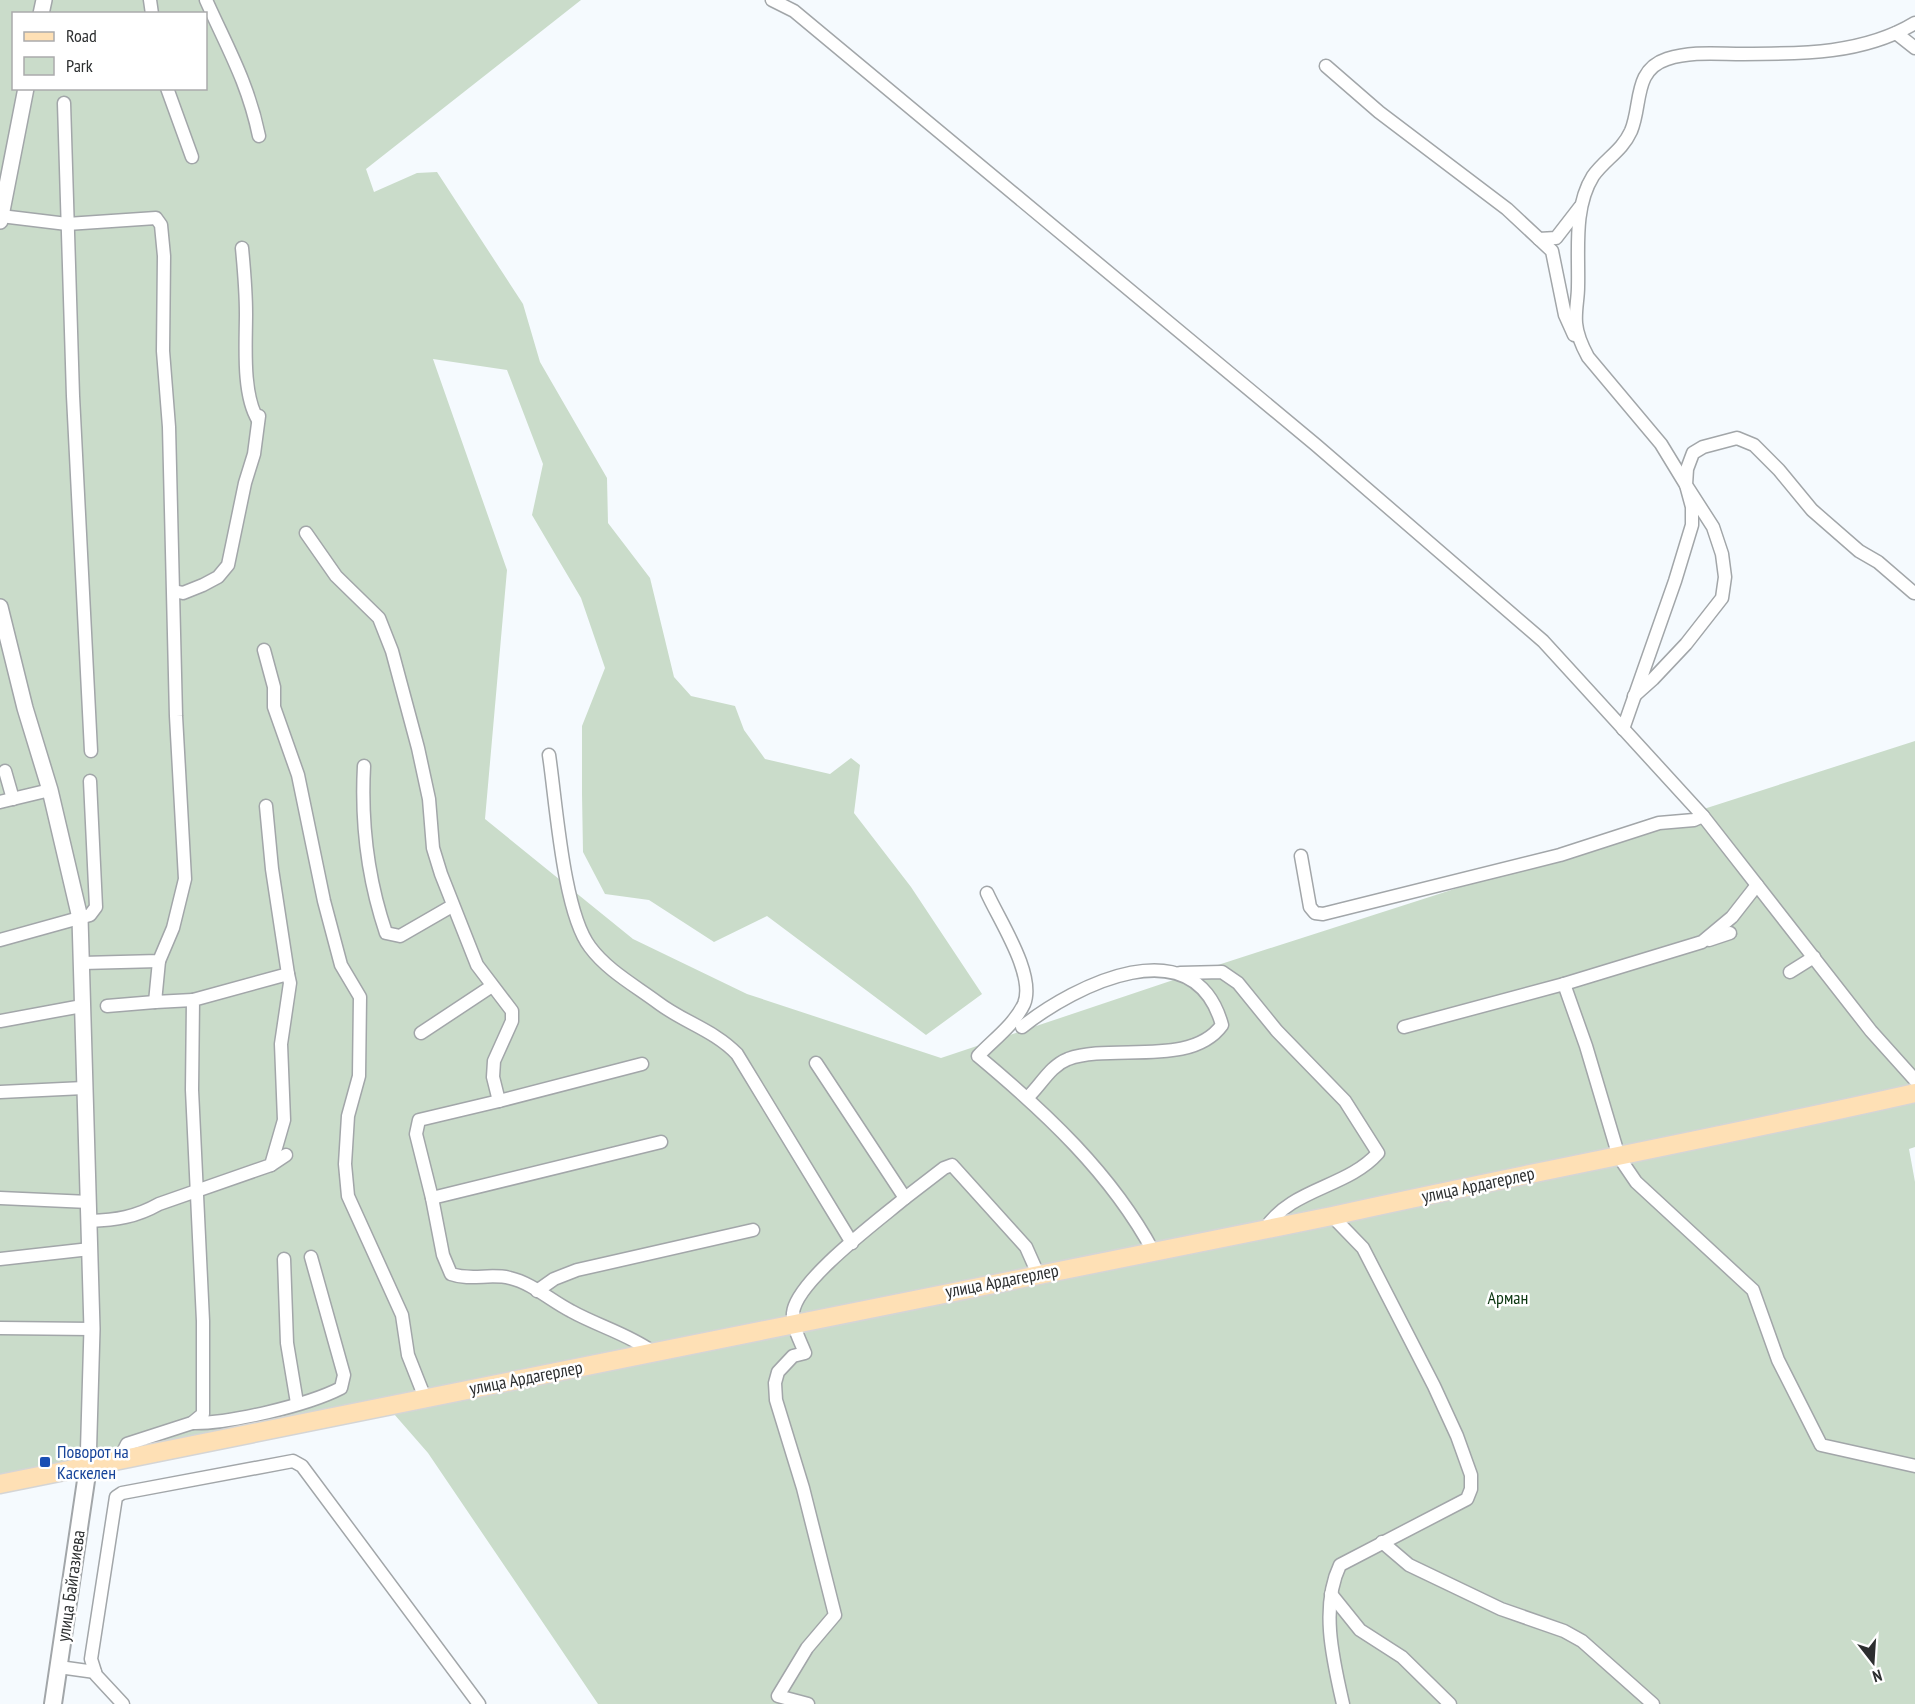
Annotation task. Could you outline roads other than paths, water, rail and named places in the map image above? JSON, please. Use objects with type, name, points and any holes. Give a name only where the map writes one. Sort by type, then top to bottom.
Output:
[{"type":"main road","name":"улица Ардагерлер","points":[[0,1484],[1332,1216],[1915,1093]]},
{"type":"main road","name":"улица Байгазиева","points":[[53,1704],[88,1467]]},
{"type":"street","points":[[206,0],[229,51],[240,69],[252,103],[259,136]]},
{"type":"street","points":[[772,0],[794,11],[1450,559],[1543,641],[1703,816],[1871,1030],[1915,1080]]},
{"type":"street","points":[[1582,345],[1575,308],[1578,286],[1576,244],[1581,206],[1593,177],[1622,148],[1632,130],[1646,71],[1654,64],[1704,52],[1782,54],[1834,51],[1896,33],[1915,22]]},
{"type":"street","points":[[1896,33],[1915,48]]},
{"type":"street","points":[[1326,66],[1379,111],[1507,209],[1552,251],[1565,315],[1572,331],[1588,357],[1661,444],[1713,527],[1722,554],[1725,577],[1722,598],[1686,644],[1653,680],[1633,696]]},
{"type":"street","points":[[26,90],[0,219],[67,224],[156,218],[161,225],[164,256],[163,351],[169,427],[176,716],[185,879],[173,928],[159,962],[155,1002]]},
{"type":"street","points":[[168,90],[192,158]]},
{"type":"street","points":[[64,103],[67,224],[91,751]]},
{"type":"street","points":[[1539,239],[1556,238],[1581,206]]},
{"type":"street","points":[[174,591],[183,593],[203,585],[219,577],[228,565],[245,483],[254,454],[259,418],[249,396],[244,340],[246,316],[242,248]]},
{"type":"street","points":[[1623,729],[1633,696],[1656,638],[1692,525],[1692,507],[1686,485],[1687,470],[1693,453],[1703,447],[1737,438],[1764,453],[1812,510],[1859,551],[1878,562],[1913,592]]},
{"type":"street","points":[[306,533],[336,576],[358,595],[382,624],[404,692],[429,799],[433,848],[452,906],[477,965],[512,1011],[512,1021],[494,1061],[493,1077],[498,1101]]},
{"type":"street","points":[[0,607],[2,623],[25,708],[50,790],[80,918],[92,1329],[88,1467]]},
{"type":"street","points":[[264,650],[274,687],[274,707],[298,775],[324,901],[341,965],[360,998],[359,1076],[348,1116],[345,1164],[348,1197],[402,1315],[408,1355],[425,1398]]},
{"type":"street","points":[[549,755],[568,884],[584,938],[608,967],[660,1005],[711,1032],[737,1054],[852,1243]]},
{"type":"street","points":[[364,766],[365,837],[374,889],[386,933],[393,937],[400,936],[452,906]]},
{"type":"street","points":[[5,771],[13,799]]},
{"type":"street","points":[[0,940],[90,915],[96,907],[90,781]]},
{"type":"street","points":[[0,802],[50,790]]},
{"type":"street","points":[[266,806],[272,869],[290,993],[281,1062],[284,1120],[271,1165]]},
{"type":"street","points":[[1301,856],[1310,907],[1315,913],[1323,914],[1560,855],[1659,823],[1694,820],[1703,816]]},
{"type":"street","points":[[1702,942],[1732,917],[1757,885]]},
{"type":"street","points":[[987,893],[1026,977],[1024,1003],[1004,1031],[978,1056],[1028,1097],[1108,1182],[1137,1222],[1153,1251]]},
{"type":"street","points":[[1404,1027],[1564,984],[1730,933]]},
{"type":"street","points":[[1790,972],[1814,957]]},
{"type":"street","points":[[82,963],[159,962]]},
{"type":"street","points":[[1022,1027],[1045,1008],[1105,978],[1168,969],[1179,973],[1201,988],[1216,1005],[1222,1025],[1214,1036],[1171,1051],[1084,1055],[1066,1060],[1055,1066],[1028,1097]]},
{"type":"street","points":[[1179,973],[1222,972],[1238,984],[1277,1031],[1345,1101],[1377,1153],[1368,1164],[1290,1203],[1274,1214],[1265,1229]]},
{"type":"street","points":[[107,1006],[193,1000],[288,974]]},
{"type":"street","points":[[1564,984],[1580,1026],[1619,1157],[1636,1182],[1753,1290],[1778,1360],[1821,1445],[1915,1467]]},
{"type":"street","points":[[421,1033],[492,986]]},
{"type":"street","points":[[118,1462],[128,1444],[192,1423],[203,1414],[204,1372],[195,1191],[193,1000]]},
{"type":"street","points":[[0,1021],[82,1005]]},
{"type":"street","points":[[816,1063],[905,1198]]},
{"type":"street","points":[[642,1064],[419,1120],[416,1134],[443,1255],[451,1274],[461,1277],[508,1277],[521,1281],[605,1329],[633,1337],[653,1352]]},
{"type":"street","points":[[0,1092],[84,1088]]},
{"type":"street","points":[[432,1198],[661,1142]]},
{"type":"street","points":[[90,1221],[122,1219],[142,1214],[159,1204],[271,1165],[286,1155]]},
{"type":"street","points":[[808,1704],[778,1696],[807,1648],[835,1615],[801,1479],[776,1400],[775,1383],[778,1372],[794,1356],[805,1353],[794,1323],[793,1311],[801,1292],[837,1255],[905,1198],[944,1168],[952,1166],[1026,1247],[1038,1274]]},
{"type":"street","points":[[0,1198],[89,1202]]},
{"type":"street","points":[[1332,1216],[1363,1248],[1378,1275],[1434,1386],[1457,1436],[1471,1475],[1467,1499],[1340,1565],[1330,1594],[1333,1652],[1343,1704]]},
{"type":"street","points":[[537,1291],[554,1279],[578,1270],[753,1230]]},
{"type":"street","points":[[0,1259],[90,1249]]},
{"type":"street","points":[[192,1423],[208,1424],[297,1403],[342,1388],[344,1375],[311,1257]]},
{"type":"street","points":[[284,1259],[287,1343],[297,1403]]},
{"type":"street","points":[[0,1328],[92,1329]]},
{"type":"street","points":[[123,1704],[95,1672],[91,1659],[116,1497],[122,1493],[293,1461],[302,1466],[479,1704]]},
{"type":"street","points":[[1382,1542],[1409,1565],[1501,1609],[1564,1631],[1582,1641],[1653,1704]]},
{"type":"street","points":[[1330,1594],[1360,1630],[1402,1657],[1450,1704]]},
{"type":"street","points":[[59,1667],[95,1672]]},
{"type":"place","name":"Поворот на Каскелен","points":[[45,1462]]},
{"type":"park label","name":"Арман","points":[[1508,1298]]}]
